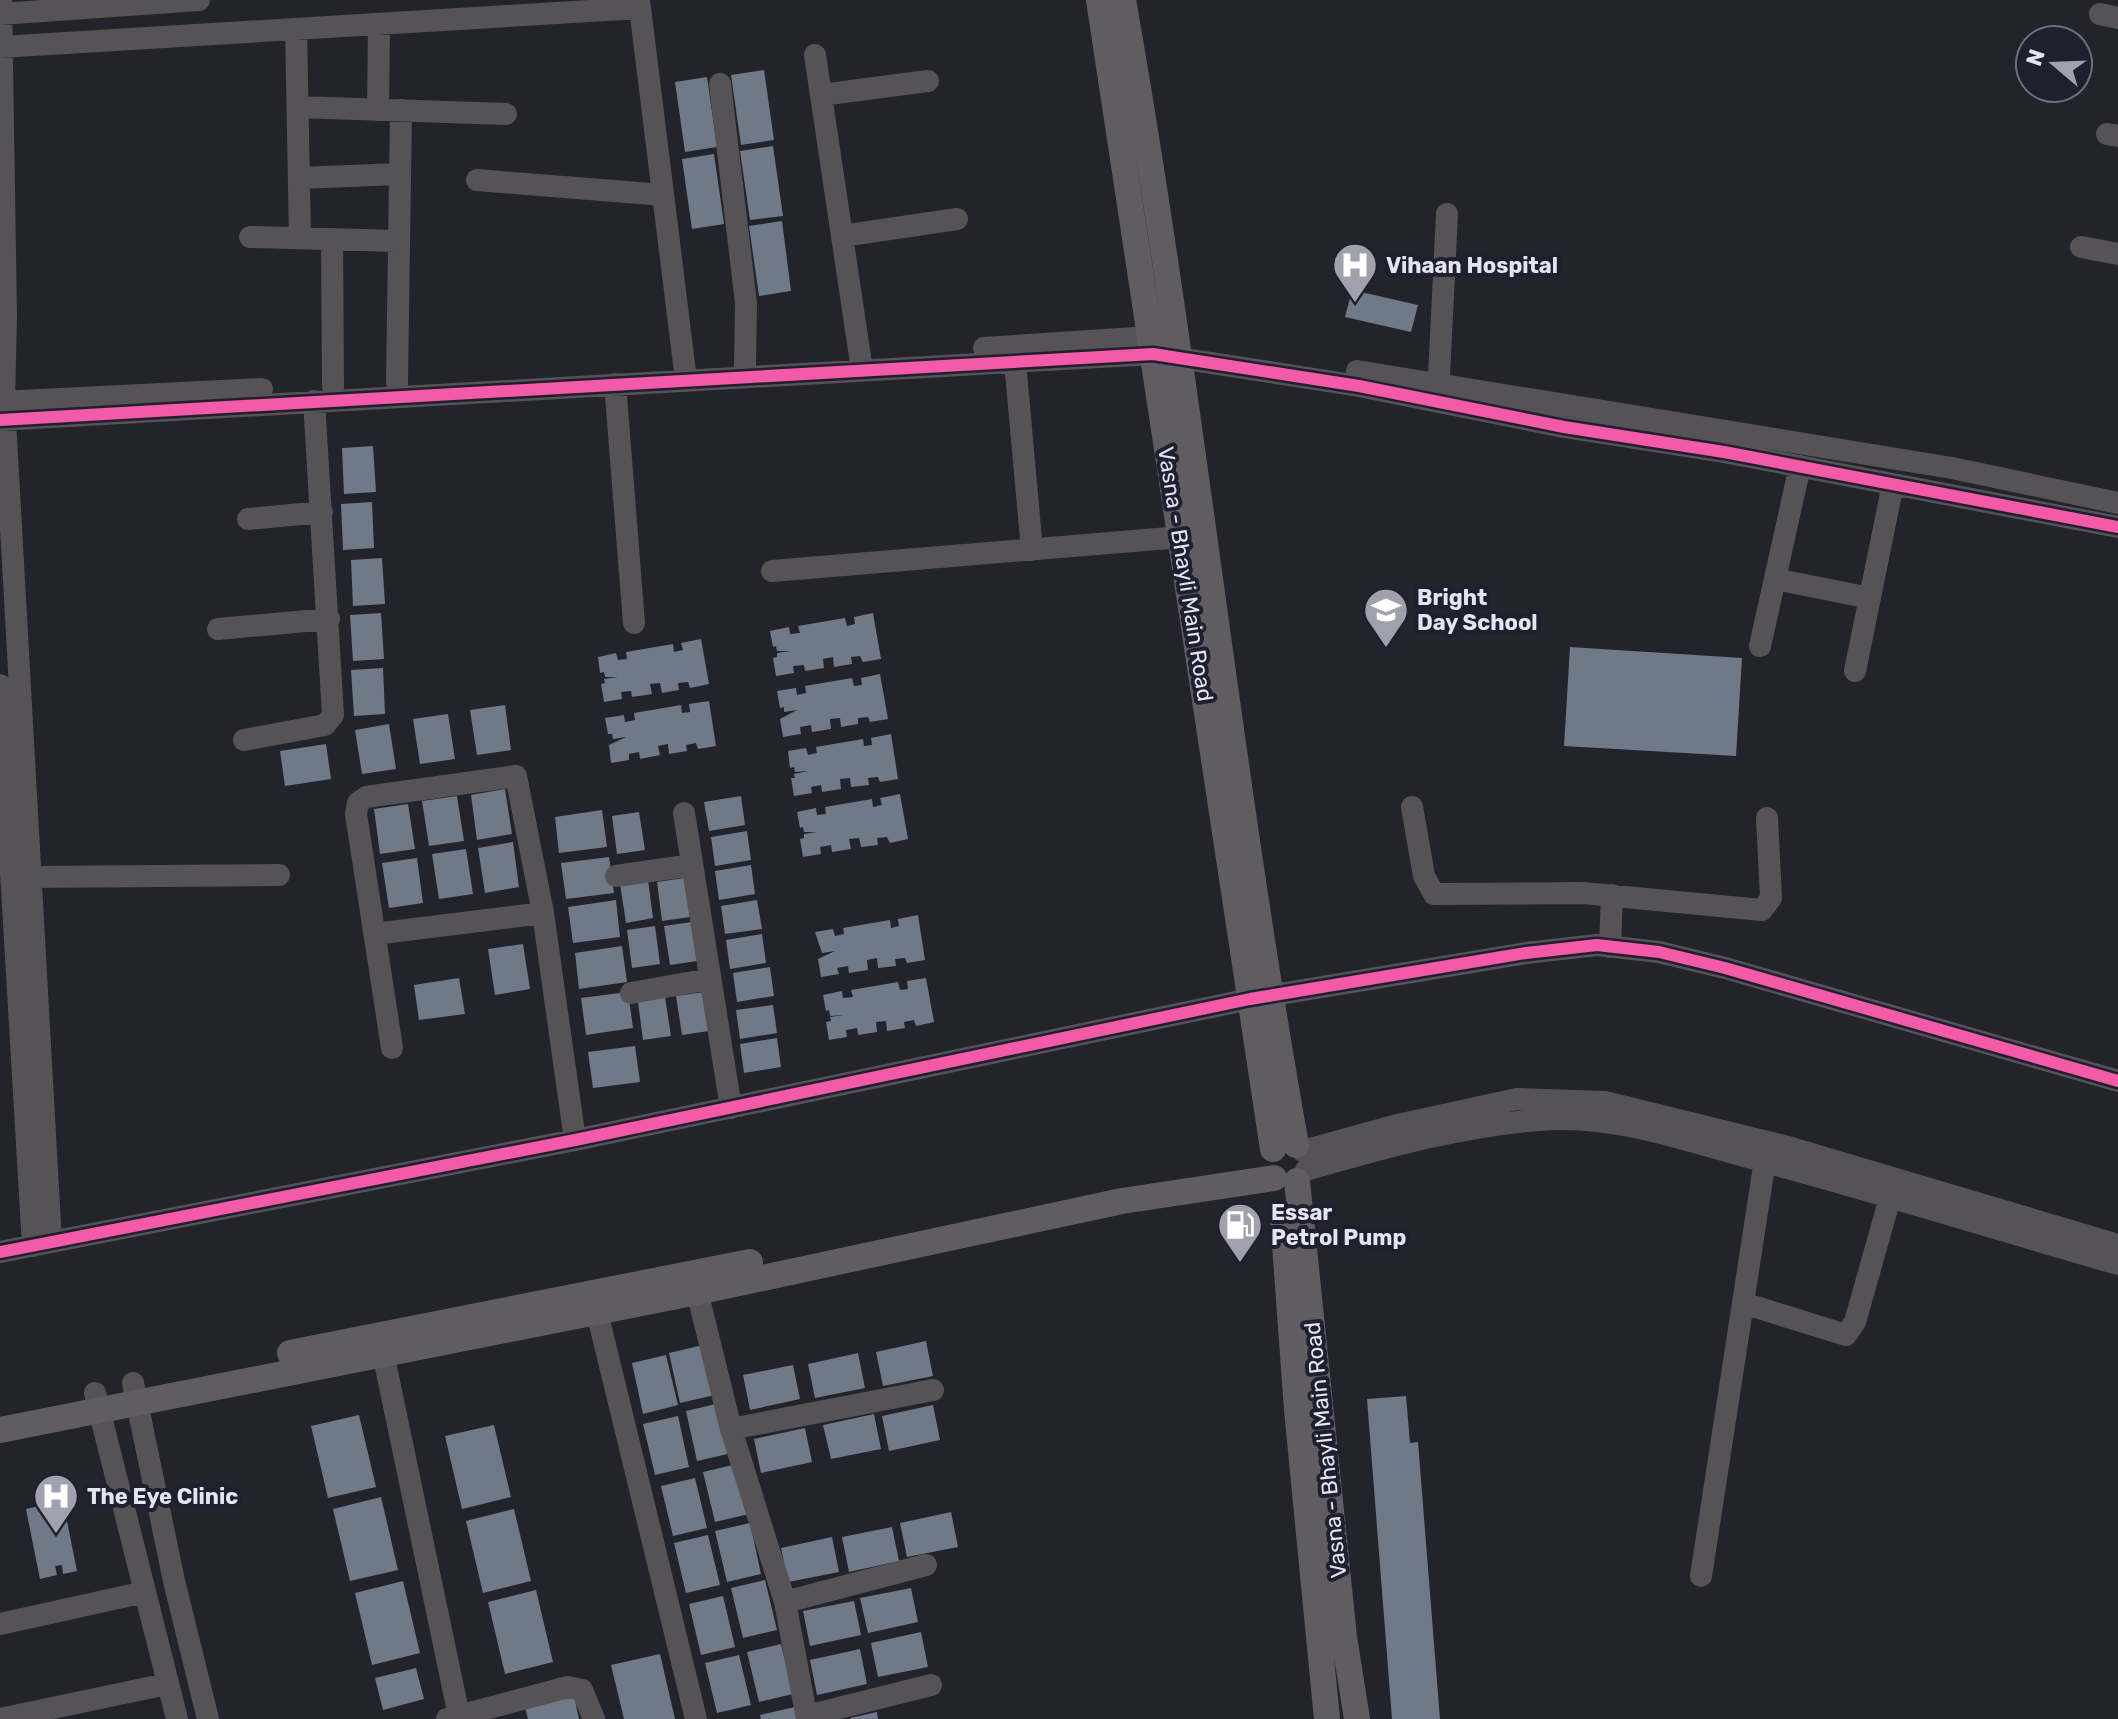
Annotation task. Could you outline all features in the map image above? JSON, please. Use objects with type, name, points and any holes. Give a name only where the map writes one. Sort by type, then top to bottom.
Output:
[{"type":"main road","name":"Vasna - Bhayli Main Road","points":[[1099,0],[1164,347],[1260,997]]},
{"type":"main road","name":"Vasna - Bhayli Main Road","points":[[1123,0],[1164,347],[1181,537],[1287,1165],[1344,1637],[1357,1719]]},
{"type":"main road","name":"Vasna - Bhayli Main Road","points":[[1287,1165],[1297,1410],[1327,1719]]},
{"type":"main road","points":[[0,1430],[135,1392],[1122,1201],[1287,1165]]},
{"type":"main road","points":[[135,1392],[383,1353],[597,1312],[695,1283]]},
{"type":"main road","points":[[0,1412],[98,1402]]},
{"type":"street","points":[[1,0],[6,317],[2,411],[31,877],[42,1244]]},
{"type":"street","points":[[0,14],[31,6],[199,0]]},
{"type":"street","points":[[0,47],[379,24],[639,4],[685,375]]},
{"type":"street","points":[[379,24],[400,174],[397,383]]},
{"type":"street","points":[[296,29],[300,238]]},
{"type":"street","points":[[815,55],[861,363]]},
{"type":"street","points":[[821,95],[928,81]]},
{"type":"street","points":[[720,84],[751,364]]},
{"type":"street","points":[[298,107],[506,114]]},
{"type":"street","points":[[299,178],[400,174]]},
{"type":"street","points":[[477,180],[663,195]]},
{"type":"street","points":[[1438,393],[1447,214]]},
{"type":"street","points":[[842,236],[957,219]]},
{"type":"street","points":[[250,237],[398,241]]},
{"type":"street","points":[[332,239],[333,386]]},
{"type":"street","points":[[2081,247],[2118,254]]},
{"type":"street","points":[[2,411],[314,401],[615,384],[751,364],[1015,362],[1164,347]]},
{"type":"street","points":[[2,411],[333,386],[685,375],[1164,347],[1438,393],[1952,468],[2118,503]]},
{"type":"street","points":[[1015,362],[1032,550]]},
{"type":"street","points":[[615,384],[634,623]]},
{"type":"street","points":[[1438,393],[1564,427],[1800,466],[2118,527]]},
{"type":"street","points":[[244,740],[325,725],[333,715],[314,401]]},
{"type":"street","points":[[1760,646],[1800,466]]},
{"type":"street","points":[[1855,671],[1893,484]]},
{"type":"street","points":[[248,519],[322,512]]},
{"type":"street","points":[[772,571],[1181,537]]},
{"type":"street","points":[[1775,579],[1870,598]]},
{"type":"street","points":[[218,629],[329,619]]},
{"type":"street","points":[[0,685],[42,1244]]},
{"type":"street","points":[[392,1048],[356,814],[358,803],[366,797],[510,774],[519,781],[543,913],[575,1140]]},
{"type":"street","points":[[1412,807],[1424,876],[1434,894],[1612,895],[1762,910],[1771,898],[1767,818]]},
{"type":"street","points":[[684,813],[731,1108]]},
{"type":"street","points":[[616,876],[692,865]]},
{"type":"street","points":[[31,877],[279,875]]},
{"type":"street","points":[[1610,947],[1612,895]]},
{"type":"street","points":[[374,934],[543,913]]},
{"type":"street","points":[[0,1252],[575,1140],[1260,997],[1526,953],[1610,947],[1659,952],[1725,968],[2118,1081]]},
{"type":"street","points":[[631,993],[710,979]]},
{"type":"street","points":[[1287,1165],[1393,1126],[1517,1099],[1557,1098],[1660,1113],[1890,1198],[2118,1264]]},
{"type":"street","points":[[1766,1152],[2118,1245]]},
{"type":"street","points":[[1701,1576],[1766,1152]]},
{"type":"street","points":[[1743,1303],[1846,1335],[1855,1322],[1890,1198]]},
{"type":"street","points":[[695,1283],[731,1429],[785,1602],[807,1717],[931,1685]]},
{"type":"street","points":[[597,1312],[696,1719]]},
{"type":"street","points":[[383,1353],[453,1718],[568,1687],[582,1690],[594,1719]]},
{"type":"street","points":[[731,1429],[933,1390]]},
{"type":"street","points":[[135,1392],[174,1581],[208,1719]]},
{"type":"street","points":[[98,1402],[177,1719]]},
{"type":"street","points":[[785,1602],[926,1565]]},
{"type":"street","points":[[0,1624],[145,1592]]},
{"type":"street","points":[[0,1719],[167,1684]]},
{"type":"building","points":[[764,70],[774,140],[741,145],[731,75]]},
{"type":"building","points":[[707,77],[717,147],[685,152],[675,82]]},
{"type":"building","points":[[773,146],[783,216],[750,220],[740,151]]},
{"type":"building","points":[[714,154],[724,224],[692,229],[682,159]]},
{"type":"building","points":[[782,221],[791,291],[759,296],[749,226]]},
{"type":"building","points":[[1352,290],[1418,305],[1411,332],[1345,317]]},
{"type":"building","points":[[373,446],[376,492],[344,494],[342,448]]},
{"type":"building","points":[[372,502],[374,548],[343,550],[341,504]]},
{"type":"building","points":[[382,558],[385,604],[353,606],[351,560]]},
{"type":"building","points":[[381,613],[384,659],[353,661],[350,615]]},
{"type":"building","points":[[873,613],[881,659],[863,662],[860,656],[851,657],[852,664],[834,667],[833,657],[823,659],[824,668],[805,671],[804,665],[793,666],[794,673],[776,676],[773,658],[777,657],[777,653],[791,651],[777,651],[776,646],[773,647],[770,631],[789,627],[790,634],[800,633],[798,626],[845,618],[847,626],[855,624],[854,617]]},
{"type":"building","points":[[701,639],[709,684],[690,688],[688,682],[678,683],[679,690],[662,693],[660,683],[650,684],[652,694],[632,697],[631,691],[621,692],[622,699],[604,702],[601,684],[605,683],[604,679],[618,677],[605,677],[604,672],[600,673],[598,657],[616,653],[618,660],[627,659],[626,652],[673,644],[674,652],[683,650],[681,643]]},
{"type":"building","points":[[1570,647],[1742,658],[1736,756],[1564,746]]},
{"type":"building","points":[[383,668],[385,714],[354,716],[351,670]]},
{"type":"building","points":[[880,674],[888,719],[870,722],[868,717],[858,718],[858,724],[841,727],[840,718],[830,719],[831,729],[812,732],[811,725],[800,727],[801,734],[783,737],[780,719],[797,710],[784,712],[784,707],[780,708],[777,691],[796,688],[797,695],[806,693],[805,686],[852,678],[854,686],[862,685],[861,678]]},
{"type":"building","points":[[709,701],[716,746],[698,749],[696,743],[686,745],[687,751],[669,754],[668,744],[658,746],[660,755],[640,759],[639,752],[629,754],[629,760],[611,763],[609,745],[626,737],[613,739],[612,734],[608,734],[605,718],[624,715],[625,722],[635,720],[634,713],[681,705],[682,713],[690,712],[689,704]]},
{"type":"building","points":[[505,705],[511,750],[477,755],[470,710]]},
{"type":"building","points":[[448,714],[455,759],[420,764],[413,719]]},
{"type":"building","points":[[389,724],[396,769],[362,774],[355,730]]},
{"type":"building","points":[[891,734],[898,779],[880,782],[878,777],[868,778],[869,785],[851,787],[850,778],[840,779],[841,789],[822,792],[821,785],[811,787],[812,793],[794,796],[791,778],[795,778],[794,774],[808,771],[795,772],[794,767],[790,768],[788,751],[806,748],[808,755],[817,753],[816,747],[863,739],[864,746],[872,745],[871,738]]},
{"type":"building","points":[[326,744],[331,779],[285,786],[280,751]]},
{"type":"building","points":[[505,789],[512,834],[477,840],[471,795]]},
{"type":"building","points":[[900,794],[908,839],[890,843],[887,837],[877,838],[878,845],[861,847],[859,838],[849,839],[851,849],[832,852],[831,845],[820,847],[821,854],[803,857],[800,839],[804,838],[804,834],[817,832],[804,832],[803,827],[800,828],[797,812],[816,808],[817,815],[826,814],[825,807],[872,799],[873,807],[882,805],[880,798]]},
{"type":"building","points":[[457,796],[464,841],[429,846],[422,801]]},
{"type":"building","points":[[741,796],[745,825],[709,831],[704,802]]},
{"type":"building","points":[[408,804],[415,849],[380,854],[374,809]]},
{"type":"building","points":[[602,810],[607,847],[559,853],[555,817]]},
{"type":"building","points":[[639,812],[645,850],[617,854],[612,816]]},
{"type":"building","points":[[747,831],[751,860],[715,866],[711,837]]},
{"type":"building","points":[[513,842],[519,887],[485,893],[478,848]]},
{"type":"building","points":[[466,849],[473,894],[439,899],[432,854]]},
{"type":"building","points":[[609,857],[614,893],[566,899],[561,863]]},
{"type":"building","points":[[417,858],[423,903],[389,908],[382,863]]},
{"type":"building","points":[[751,865],[755,894],[719,900],[715,871]]},
{"type":"building","points":[[684,878],[690,917],[662,921],[657,882]]},
{"type":"building","points":[[648,880],[653,918],[626,923],[620,884]]},
{"type":"building","points":[[616,900],[620,937],[573,943],[568,907]]},
{"type":"building","points":[[757,900],[762,929],[725,934],[721,906]]},
{"type":"building","points":[[918,915],[925,960],[907,963],[905,958],[895,959],[896,966],[878,968],[877,958],[867,960],[868,970],[849,973],[848,966],[837,968],[839,974],[821,977],[818,959],[835,951],[822,953],[815,932],[833,929],[835,936],[844,934],[843,928],[890,920],[891,928],[899,926],[898,919]]},
{"type":"building","points":[[692,922],[697,961],[670,965],[664,926]]},
{"type":"building","points":[[655,926],[660,964],[632,968],[627,930]]},
{"type":"building","points":[[762,934],[766,963],[730,969],[726,940]]},
{"type":"building","points":[[523,944],[530,989],[495,995],[488,949]]},
{"type":"building","points":[[622,946],[627,982],[579,989],[575,953]]},
{"type":"building","points":[[770,967],[774,996],[737,1002],[733,973]]},
{"type":"building","points":[[459,978],[465,1014],[419,1020],[414,985]]},
{"type":"building","points":[[926,978],[934,1022],[916,1026],[914,1020],[904,1022],[905,1028],[887,1031],[886,1021],[876,1022],[877,1032],[858,1035],[857,1028],[846,1030],[847,1037],[829,1040],[826,1022],[831,1021],[830,1017],[844,1015],[830,1016],[823,995],[842,991],[843,998],[853,997],[851,990],[898,982],[900,990],[908,989],[907,981]]},
{"type":"building","points":[[628,992],[633,1028],[586,1035],[581,998]]},
{"type":"building","points":[[704,992],[709,1031],[682,1035],[676,996]]},
{"type":"building","points":[[665,997],[671,1036],[643,1040],[638,1002]]},
{"type":"building","points":[[773,1005],[777,1033],[740,1039],[736,1010]]},
{"type":"building","points":[[777,1038],[781,1067],[744,1073],[740,1044]]},
{"type":"building","points":[[635,1046],[640,1082],[593,1088],[588,1052]]},
{"type":"building","points":[[926,1341],[933,1376],[883,1386],[876,1352]]},
{"type":"building","points":[[703,1345],[715,1395],[680,1403],[669,1353]]},
{"type":"building","points":[[858,1353],[865,1388],[815,1398],[808,1364]]},
{"type":"building","points":[[666,1355],[678,1405],[643,1414],[632,1363]]},
{"type":"building","points":[[793,1365],[800,1399],[750,1410],[743,1375]]},
{"type":"building","points":[[1406,1396],[1410,1443],[1418,1442],[1440,1719],[1392,1719],[1367,1399]]},
{"type":"building","points":[[720,1403],[732,1453],[697,1461],[686,1411]]},
{"type":"building","points":[[933,1405],[940,1440],[889,1451],[882,1416]]},
{"type":"building","points":[[874,1414],[881,1449],[831,1459],[823,1425]]},
{"type":"building","points":[[359,1415],[376,1487],[328,1498],[311,1426]]},
{"type":"building","points":[[678,1416],[689,1467],[655,1475],[643,1424]]},
{"type":"building","points":[[494,1425],[511,1497],[462,1509],[445,1436]]},
{"type":"building","points":[[805,1428],[812,1462],[761,1473],[754,1439]]},
{"type":"building","points":[[737,1464],[749,1514],[715,1522],[703,1472]]},
{"type":"building","points":[[695,1478],[707,1528],[673,1536],[661,1486]]},
{"type":"building","points":[[381,1497],[398,1570],[350,1581],[333,1509]]},
{"type":"building","points":[[63,1501],[77,1571],[63,1574],[62,1565],[55,1566],[57,1575],[40,1579],[26,1509],[44,1505],[45,1512],[55,1510],[54,1503]]},
{"type":"building","points":[[514,1509],[531,1581],[483,1593],[466,1521]]},
{"type":"building","points":[[951,1512],[958,1547],[907,1557],[900,1523]]},
{"type":"building","points":[[750,1523],[761,1574],[727,1582],[715,1531]]},
{"type":"building","points":[[892,1527],[899,1561],[849,1572],[842,1537]]},
{"type":"building","points":[[708,1535],[720,1585],[686,1593],[674,1543]]},
{"type":"building","points":[[832,1537],[839,1572],[788,1582],[781,1548]]},
{"type":"building","points":[[765,1580],[777,1630],[743,1638],[731,1588]]},
{"type":"building","points":[[403,1581],[420,1653],[372,1665],[355,1593]]},
{"type":"building","points":[[911,1588],[918,1622],[868,1633],[860,1598]]},
{"type":"building","points":[[536,1590],[553,1662],[505,1674],[488,1602]]},
{"type":"building","points":[[723,1596],[735,1647],[701,1655],[689,1604]]},
{"type":"building","points":[[854,1601],[861,1635],[810,1646],[803,1611]]},
{"type":"building","points":[[921,1632],[928,1667],[878,1677],[871,1643]]},
{"type":"building","points":[[781,1644],[793,1694],[759,1702],[747,1652]]},
{"type":"building","points":[[860,1649],[867,1684],[817,1695],[810,1660]]},
{"type":"building","points":[[660,1654],[675,1719],[624,1719],[611,1665]]},
{"type":"building","points":[[739,1655],[751,1705],[717,1713],[705,1663]]},
{"type":"building","points":[[416,1668],[424,1699],[383,1710],[375,1678]]},
{"type":"building","points":[[574,1696],[579,1719],[528,1719],[525,1707]]},
{"type":"building","points":[[795,1707],[797,1719],[761,1719],[760,1715]]},
{"type":"building","points":[[877,1712],[878,1719],[850,1718]]},
{"type":"cycle path","points":[[0,420],[1153,354],[1359,386],[1564,427],[1724,452],[2118,527]]},
{"type":"cycle path","points":[[0,1252],[575,1140],[1250,999],[1526,953],[1597,945],[1659,952],[1725,968],[2118,1081]]},
{"type":"place","name":"Vihaan Hospital","points":[[1355,304]]},
{"type":"place","name":"Bright Day School","points":[[1386,649]]},
{"type":"place","name":"Essar Petrol Pump","points":[[1240,1264]]},
{"type":"place","name":"The Eye Clinic","points":[[56,1535]]}]
